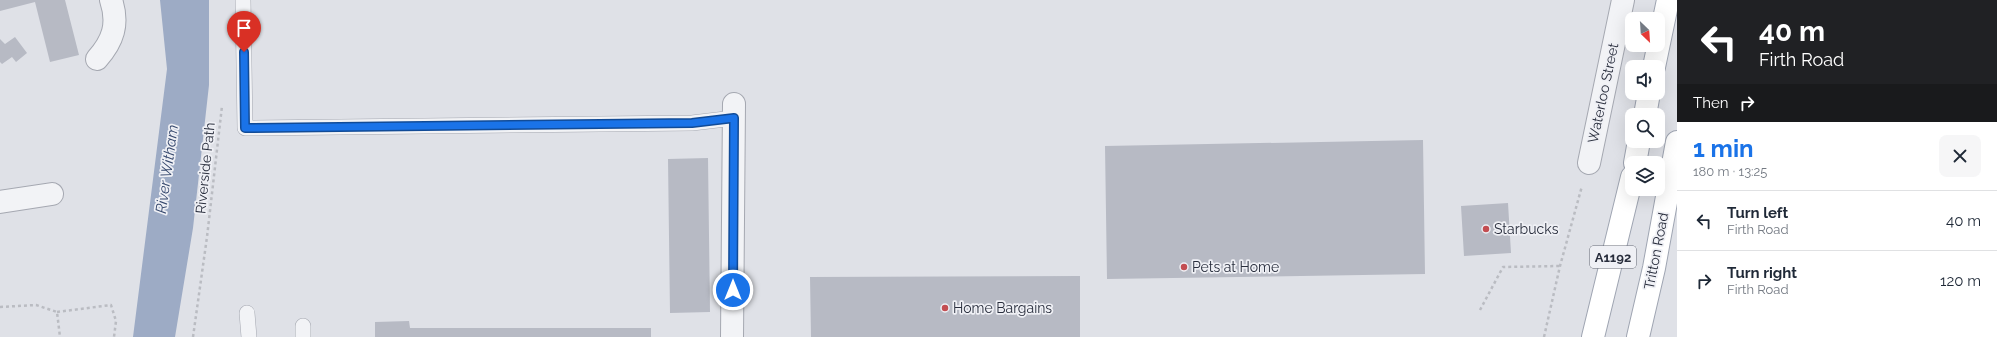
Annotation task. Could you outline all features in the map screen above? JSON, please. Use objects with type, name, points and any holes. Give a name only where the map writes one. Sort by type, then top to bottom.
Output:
[{"type":"main road","points":[[1655,60],[1668,0]]},
{"type":"main road","name":"Tritton Road","points":[[1638,337],[1654,268],[1677,142]]},
{"type":"main road","name":"A1192","points":[[1594,337],[1627,196]]},
{"type":"street","points":[[97,59],[108,46],[114,34],[116,21],[112,0]]},
{"type":"street","name":"Waterloo Street","points":[[1589,163],[1623,0]]},
{"type":"street","points":[[732,337],[734,111]]},
{"type":"street","points":[[0,202],[52,194]]},
{"type":"lane","points":[[243,0],[245,128],[692,123],[734,111]]},
{"type":"lane","points":[[247,313],[249,337]]},
{"type":"path","name":"Riverside Path","points":[[193,337],[207,237],[222,99]]},
{"type":"path","points":[[1544,337],[1560,266],[1589,163]]},
{"type":"path","points":[[1480,310],[1503,267],[1560,266]]},
{"type":"path","points":[[0,307],[36,305],[57,312],[111,305],[116,321],[114,337]]},
{"type":"path","points":[[57,312],[60,337]]},
{"type":"water","name":"River Witham","points":[[160,0],[209,0],[209,85],[193,228],[175,337],[133,337],[167,69]]},
{"type":"building","points":[[0,0],[65,0],[79,55],[50,62],[35,2],[0,11]]},
{"type":"building","points":[[15,37],[27,53],[16,62],[12,57],[2,64],[0,62],[0,39],[5,44]]},
{"type":"building","points":[[1423,140],[1425,274],[1107,279],[1105,146]]},
{"type":"building","points":[[708,158],[710,312],[670,313],[668,159]]},
{"type":"building","name":"Starbucks","points":[[1508,203],[1511,253],[1464,256],[1461,206]]},
{"type":"building","name":"Home Bargains","points":[[1080,276],[1080,337],[811,337],[810,277]]},
{"type":"building","points":[[409,321],[410,328],[651,328],[651,337],[375,337],[375,322]]},
{"type":"place","name":"Starbucks","points":[[1486,229]]},
{"type":"place","name":"Pets at Home","points":[[1184,267]]},
{"type":"place","name":"Home Bargains","points":[[945,308]]},
{"type":"route","points":[[244,52],[245,128],[692,123],[734,118],[733,290]]}]
